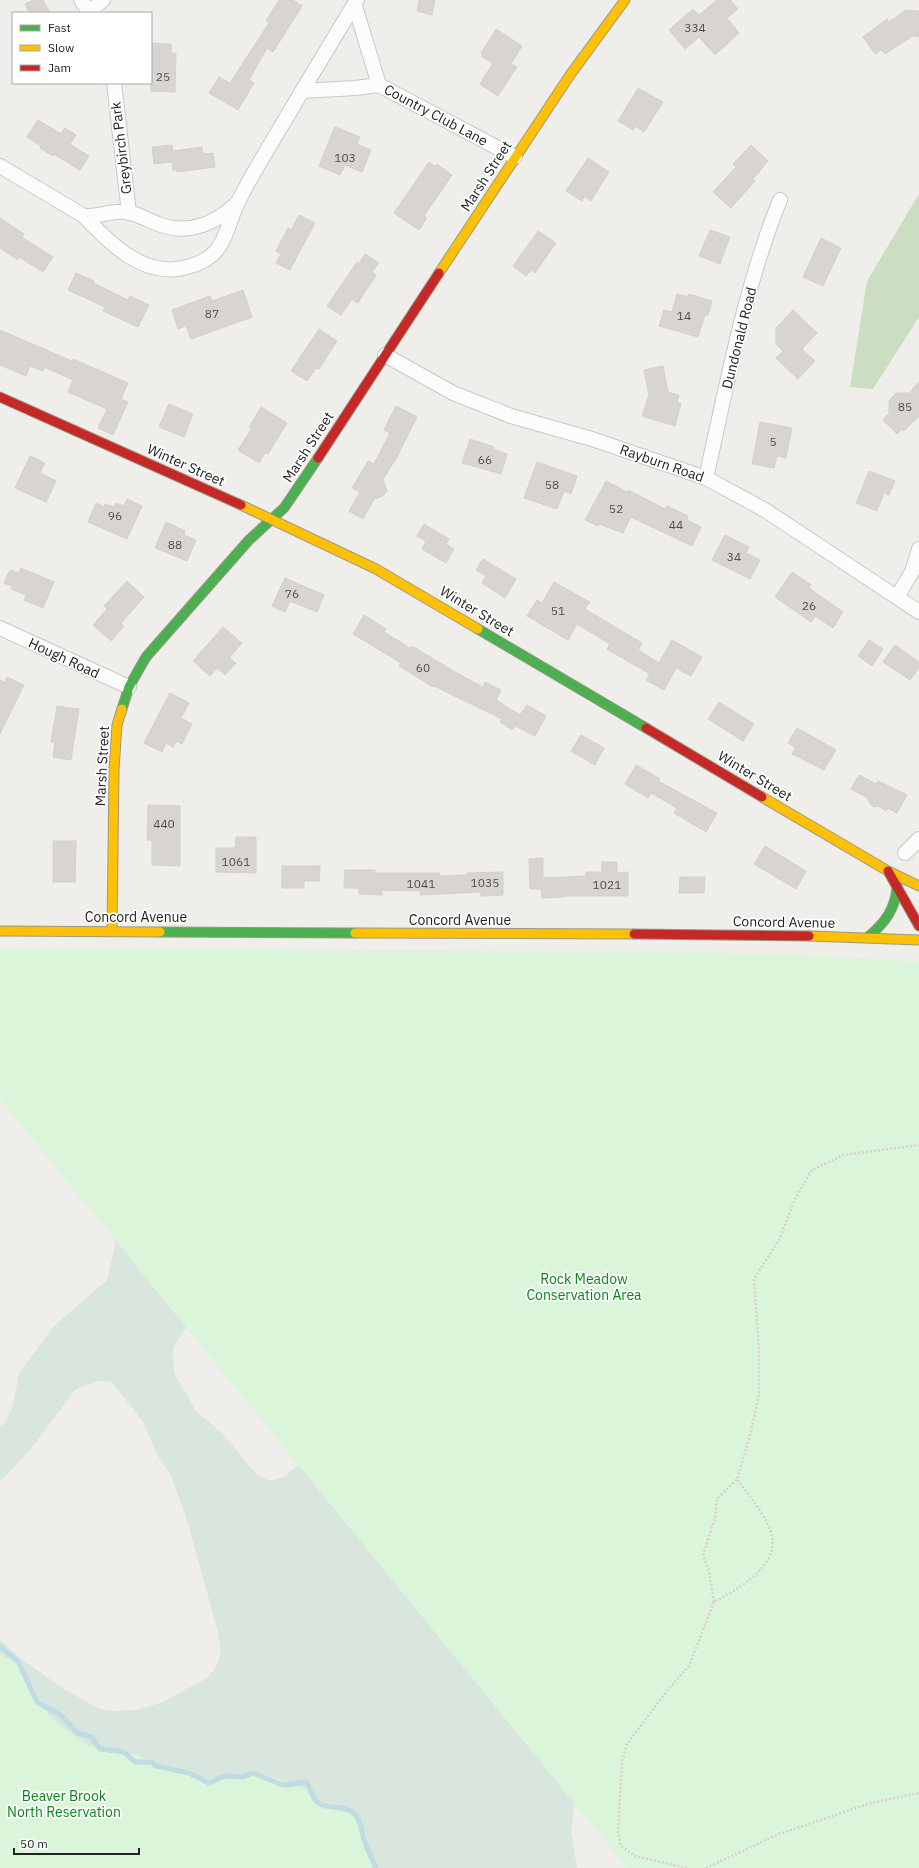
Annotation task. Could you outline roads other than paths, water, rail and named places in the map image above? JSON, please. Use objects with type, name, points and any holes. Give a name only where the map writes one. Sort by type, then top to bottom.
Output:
[{"type":"main road","name":"Marsh Street","points":[[112,930],[115,755],[117,725],[129,688],[146,657],[250,540],[294,495],[515,157],[574,69],[625,0]]},
{"type":"main road","name":"Winter Street","points":[[0,397],[272,519],[350,556],[404,584],[888,871],[919,886]]},
{"type":"main road","points":[[888,871],[919,926]]},
{"type":"main road","points":[[868,937],[885,922],[892,911],[896,899],[897,886]]},
{"type":"main road","name":"Concord Avenue","points":[[0,930],[868,937],[919,940]]},
{"type":"street","points":[[87,8],[102,0]]},
{"type":"street","name":"Country Club Lane","points":[[356,3],[379,85]]},
{"type":"street","name":"Country Club Lane","points":[[0,166],[84,216],[113,245],[140,263],[167,270],[194,266],[215,252],[221,244],[238,202],[302,91],[356,3]]},
{"type":"street","name":"Greybirch Park","points":[[114,84],[129,213]]},
{"type":"street","name":"Country Club Lane","points":[[302,91],[379,85],[515,157]]},
{"type":"street","name":"Dundonald Road","points":[[706,478],[742,324],[766,234],[780,200]]},
{"type":"street","name":"Country Club Lane","points":[[84,216],[93,217],[119,211],[129,213],[174,229],[188,229],[213,221],[227,213],[238,202]]},
{"type":"street","name":"Rayburn Road","points":[[385,355],[453,393],[511,416],[592,439],[706,478],[765,510],[919,612]]},
{"type":"street","points":[[896,597],[912,572],[919,549]]},
{"type":"street","name":"Hough Road","points":[[0,628],[129,688]]},
{"type":"street","points":[[905,853],[919,838]]},
{"type":"waterway","points":[[0,1647],[18,1661],[37,1702],[61,1715],[77,1733],[92,1737],[100,1749],[124,1752],[135,1762],[151,1762],[156,1766],[189,1773],[209,1783],[225,1776],[243,1777],[253,1773],[280,1784],[287,1785],[306,1782],[314,1799],[319,1804],[346,1809],[355,1815],[360,1824],[364,1840],[376,1868]]},
{"type":"park label","name":"Rock Meadow Conservation Area","points":[[584,1288]]},
{"type":"park label","name":"Beaver Brook North Reservation","points":[[64,1804]]}]
